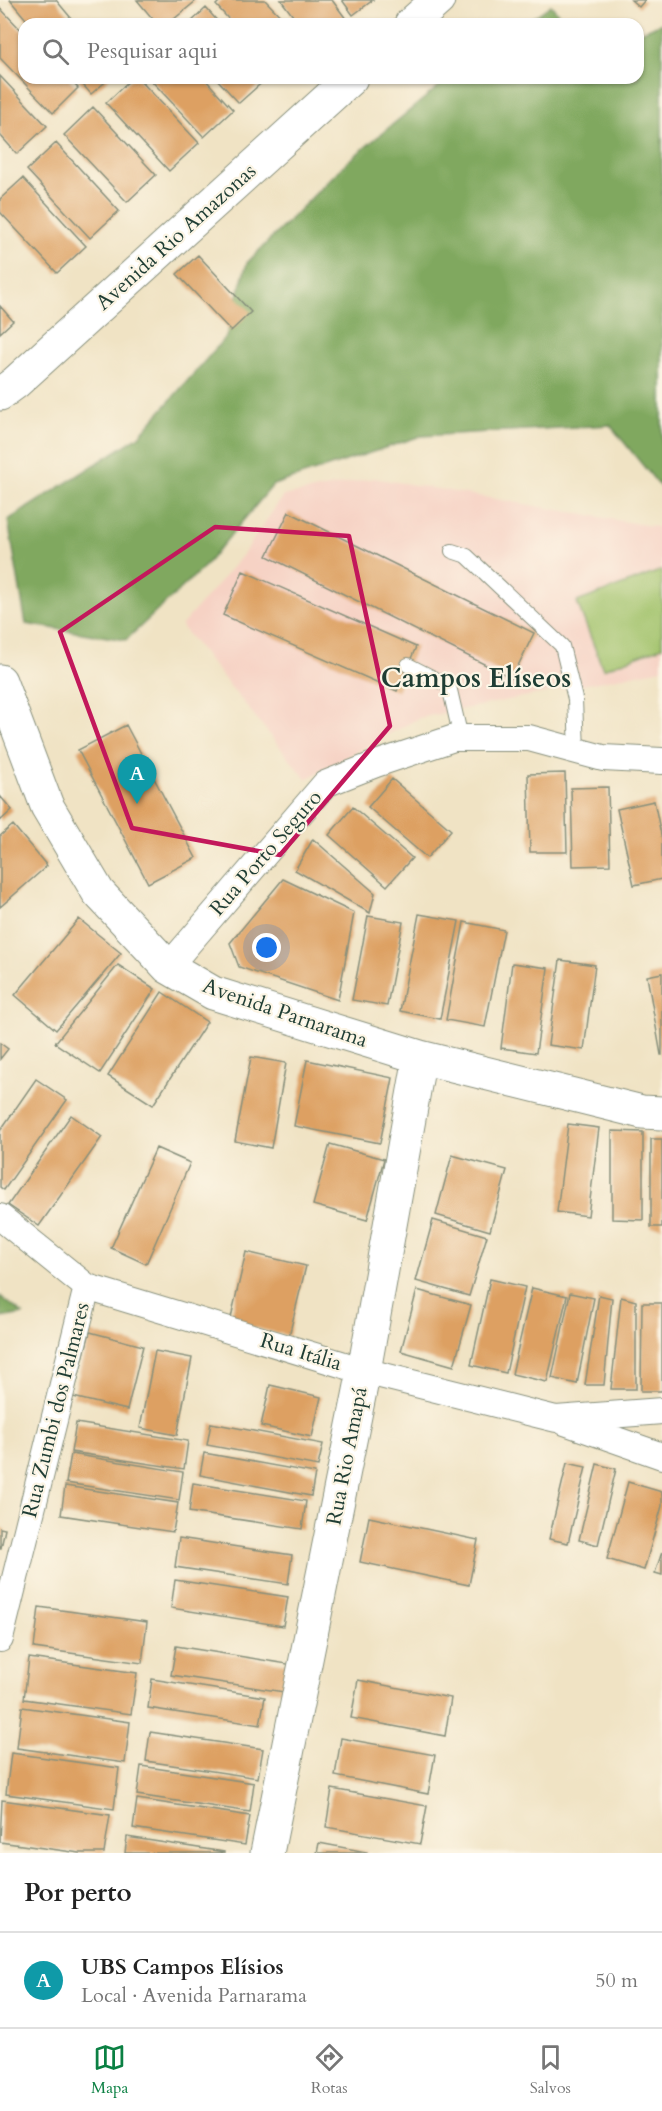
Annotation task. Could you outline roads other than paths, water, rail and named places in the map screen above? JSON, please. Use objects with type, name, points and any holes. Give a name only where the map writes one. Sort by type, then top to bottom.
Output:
[{"type":"street","points":[[418,18],[438,0]]},
{"type":"street","name":"Avenida Rio Amazonas","points":[[0,394],[24,375],[344,84]]},
{"type":"street","name":"Avenida Parnarama","points":[[0,681],[47,806],[98,892],[168,967],[213,993],[420,1057],[642,1112],[662,1113]]},
{"type":"street","name":"Rua Porto Seguro","points":[[168,967],[325,784],[454,738],[529,738],[603,758],[662,761]]},
{"type":"street","name":"Rua Rio Amapá","points":[[267,1853],[364,1371],[420,1057]]},
{"type":"street","name":"Rua Itália","points":[[0,1217],[87,1287],[364,1371],[556,1419],[662,1411]]},
{"type":"street","name":"Rua Zumbi dos Palmares","points":[[0,1639],[4,1605],[87,1287]]},
{"type":"street","points":[[556,1419],[662,1456]]},
{"type":"lane","points":[[452,551],[467,556],[562,646],[574,699],[577,751]]},
{"type":"lane","points":[[408,665],[449,686],[460,738]]},
{"type":"place","name":"UBS Campos Elísios","points":[[137,804]]},
{"type":"district","name":"Campos Elíseos","points":[[476,678]]}]
